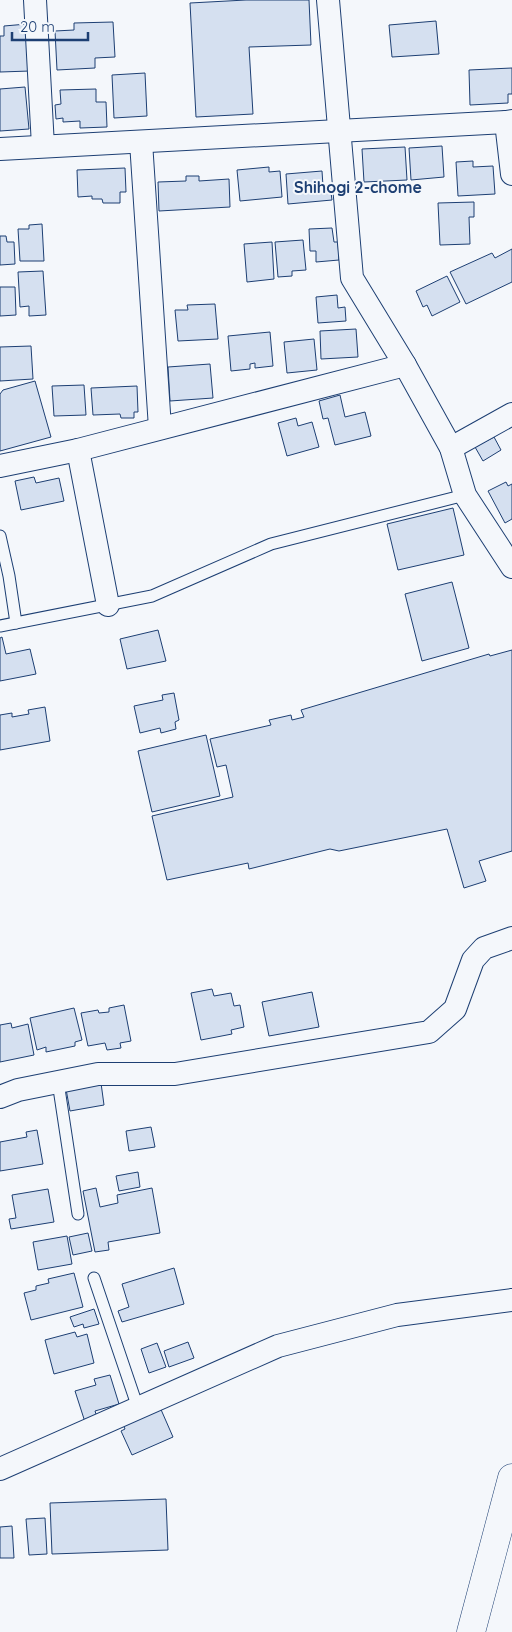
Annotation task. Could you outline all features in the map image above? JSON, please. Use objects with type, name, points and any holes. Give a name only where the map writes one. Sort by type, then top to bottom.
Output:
[{"type":"main road","points":[[471,1632],[512,1478]]},
{"type":"street","points":[[35,0],[44,146]]},
{"type":"street","points":[[328,0],[352,278],[405,365],[451,448],[465,495],[512,567]]},
{"type":"street","points":[[0,149],[509,121],[512,174]]},
{"type":"street","points":[[141,142],[160,428]]},
{"type":"street","points":[[0,466],[78,450],[405,365]]},
{"type":"street","points":[[451,448],[512,414]]},
{"type":"street","points":[[78,450],[108,605]]},
{"type":"street","points":[[0,1097],[18,1090],[98,1074],[175,1074],[430,1032],[455,1009],[473,960],[484,948],[512,938]]},
{"type":"street","points":[[0,1469],[278,1346],[397,1315],[512,1300]]},
{"type":"lane","points":[[0,626],[152,596],[271,544],[465,495]]},
{"type":"lane","points":[[0,536],[9,576],[16,623]]},
{"type":"lane","points":[[58,1082],[78,1214]]},
{"type":"lane","points":[[94,1278],[138,1408]]},
{"type":"building","points":[[246,0],[309,0],[311,45],[249,47],[253,114],[196,117],[190,3]]},
{"type":"building","points":[[436,21],[439,54],[392,57],[389,25]]},
{"type":"building","points":[[113,22],[115,57],[95,58],[95,68],[57,70],[55,31],[74,30],[74,23]]},
{"type":"building","points":[[27,24],[30,71],[0,72],[0,36],[4,36],[4,26]]},
{"type":"building","points":[[512,68],[512,94],[508,94],[508,103],[470,105],[469,70]]},
{"type":"building","points":[[145,73],[147,116],[114,118],[112,75]]},
{"type":"building","points":[[25,87],[29,129],[0,131],[0,89]]},
{"type":"building","points":[[96,89],[96,102],[106,102],[107,127],[80,128],[80,121],[63,122],[63,118],[56,119],[55,105],[61,104],[60,90]]},
{"type":"building","points":[[442,146],[444,177],[411,180],[409,148]]},
{"type":"building","points":[[405,147],[407,180],[364,182],[362,149]]},
{"type":"building","points":[[473,161],[473,167],[493,166],[495,194],[458,196],[456,162]]},
{"type":"building","points":[[269,167],[269,172],[280,171],[282,197],[240,201],[237,170]]},
{"type":"building","points":[[125,168],[126,192],[120,192],[120,203],[103,203],[102,199],[92,199],[92,196],[78,197],[77,170]]},
{"type":"building","points":[[322,171],[323,186],[330,185],[332,200],[288,204],[286,174]]},
{"type":"building","points":[[186,176],[199,176],[199,181],[229,179],[230,207],[159,211],[158,182],[186,181]]},
{"type":"building","points":[[474,202],[474,217],[469,217],[470,244],[440,245],[438,203]]},
{"type":"building","points":[[42,224],[44,261],[20,261],[18,229],[29,229],[29,225]]},
{"type":"building","points":[[332,228],[334,242],[338,242],[339,260],[316,262],[316,251],[310,251],[309,229]]},
{"type":"building","points":[[0,236],[6,236],[7,242],[14,242],[15,264],[0,265]]},
{"type":"building","points":[[303,240],[306,270],[292,271],[292,276],[278,277],[275,242]]},
{"type":"building","points":[[272,242],[274,279],[247,282],[244,244]]},
{"type":"building","points":[[512,249],[512,282],[466,304],[450,272],[492,253],[495,258]]},
{"type":"building","points":[[43,271],[46,315],[29,316],[29,306],[20,307],[18,272]]},
{"type":"building","points":[[447,276],[460,302],[432,316],[427,305],[423,307],[416,291]]},
{"type":"building","points":[[0,287],[15,287],[16,315],[0,316]]},
{"type":"building","points":[[337,295],[338,308],[345,307],[346,321],[318,323],[316,297]]},
{"type":"building","points":[[215,304],[218,339],[178,341],[175,310],[188,310],[187,305]]},
{"type":"building","points":[[356,329],[358,357],[321,359],[320,331]]},
{"type":"building","points":[[270,332],[273,366],[255,368],[255,363],[250,364],[250,369],[231,371],[228,336]]},
{"type":"building","points":[[314,339],[317,370],[287,373],[284,342]]},
{"type":"building","points":[[31,346],[33,379],[0,381],[0,347]]},
{"type":"building","points":[[210,364],[213,398],[170,401],[168,367]]},
{"type":"building","points":[[35,381],[51,437],[0,451],[0,394],[3,390]]},
{"type":"building","points":[[84,385],[86,415],[54,416],[52,386]]},
{"type":"building","points":[[137,386],[138,412],[134,412],[134,418],[121,418],[120,414],[93,415],[91,388]]},
{"type":"building","points":[[340,395],[345,417],[365,412],[371,436],[335,445],[328,418],[323,419],[319,401]]},
{"type":"building","points":[[296,418],[298,426],[312,422],[319,447],[287,456],[278,423]]},
{"type":"building","points":[[494,437],[501,450],[483,461],[475,447]]},
{"type":"building","points":[[34,477],[36,483],[59,478],[64,501],[21,510],[15,481]]},
{"type":"building","points":[[506,482],[508,486],[512,484],[512,519],[505,523],[488,491]]},
{"type":"building","points":[[453,508],[464,555],[398,570],[387,524]]},
{"type":"building","points":[[452,582],[469,648],[422,661],[405,594]]},
{"type":"building","points":[[158,630],[166,661],[127,669],[120,639]]},
{"type":"building","points":[[2,637],[6,654],[30,649],[36,674],[0,681],[0,638]]},
{"type":"building","points":[[512,650],[512,851],[479,861],[486,881],[464,888],[447,829],[339,851],[330,849],[249,869],[248,863],[167,880],[152,816],[233,797],[226,765],[217,767],[210,739],[271,725],[269,720],[291,715],[292,720],[304,717],[301,710],[489,654],[490,656]]},
{"type":"building","points":[[174,693],[179,720],[175,722],[176,729],[161,733],[160,728],[140,733],[134,706],[163,700],[162,695]]},
{"type":"building","points":[[45,707],[50,741],[0,750],[0,715],[12,713],[12,717],[29,714],[28,710]]},
{"type":"building","points":[[206,735],[220,796],[152,812],[138,751]]},
{"type":"building","points":[[212,989],[214,996],[231,993],[234,1006],[240,1005],[244,1027],[231,1030],[232,1034],[201,1040],[191,993]]},
{"type":"building","points":[[312,992],[319,1027],[269,1036],[262,1002]]},
{"type":"building","points":[[124,1005],[131,1041],[120,1043],[121,1048],[107,1050],[105,1043],[88,1046],[81,1013],[98,1010],[99,1013],[109,1012],[109,1008]]},
{"type":"building","points":[[74,1008],[82,1040],[75,1042],[75,1046],[46,1052],[46,1047],[37,1050],[30,1018]]},
{"type":"building","points":[[11,1023],[12,1028],[28,1024],[34,1055],[0,1062],[0,1025]]},
{"type":"building","points":[[101,1083],[104,1105],[70,1111],[66,1089]]},
{"type":"building","points":[[151,1127],[155,1147],[129,1151],[126,1131]]},
{"type":"building","points":[[37,1130],[43,1164],[0,1171],[0,1142],[27,1137],[26,1132]]},
{"type":"building","points":[[138,1172],[140,1187],[119,1191],[116,1176]]},
{"type":"building","points":[[96,1188],[100,1207],[118,1203],[117,1195],[152,1188],[160,1233],[108,1242],[109,1250],[95,1252],[83,1191]]},
{"type":"building","points":[[48,1189],[54,1222],[11,1229],[9,1219],[16,1218],[12,1195]]},
{"type":"building","points":[[88,1233],[92,1251],[73,1255],[69,1237]]},
{"type":"building","points":[[67,1236],[72,1264],[38,1270],[33,1242]]},
{"type":"building","points":[[174,1268],[184,1304],[122,1322],[118,1311],[129,1307],[122,1284]]},
{"type":"building","points":[[74,1273],[83,1307],[31,1320],[24,1293],[36,1290],[36,1286],[49,1283],[48,1279]]},
{"type":"building","points":[[94,1309],[99,1324],[84,1328],[83,1324],[74,1327],[70,1317]]},
{"type":"building","points":[[75,1332],[77,1337],[87,1334],[94,1363],[54,1374],[45,1340]]},
{"type":"building","points":[[188,1342],[194,1358],[169,1367],[164,1351]]},
{"type":"building","points":[[157,1343],[166,1367],[149,1373],[141,1349]]},
{"type":"building","points":[[110,1375],[119,1404],[95,1411],[97,1417],[85,1422],[75,1391],[96,1385],[94,1379]]},
{"type":"building","points":[[159,1405],[173,1437],[132,1455],[121,1431],[125,1429],[122,1422]]},
{"type":"building","points":[[166,1499],[168,1550],[52,1554],[50,1503]]},
{"type":"building","points":[[45,1518],[47,1554],[29,1555],[26,1519]]},
{"type":"building","points":[[12,1526],[14,1558],[0,1558],[0,1527]]},
{"type":"district","name":"Shihogi 2-chome","points":[[358,187]]}]
